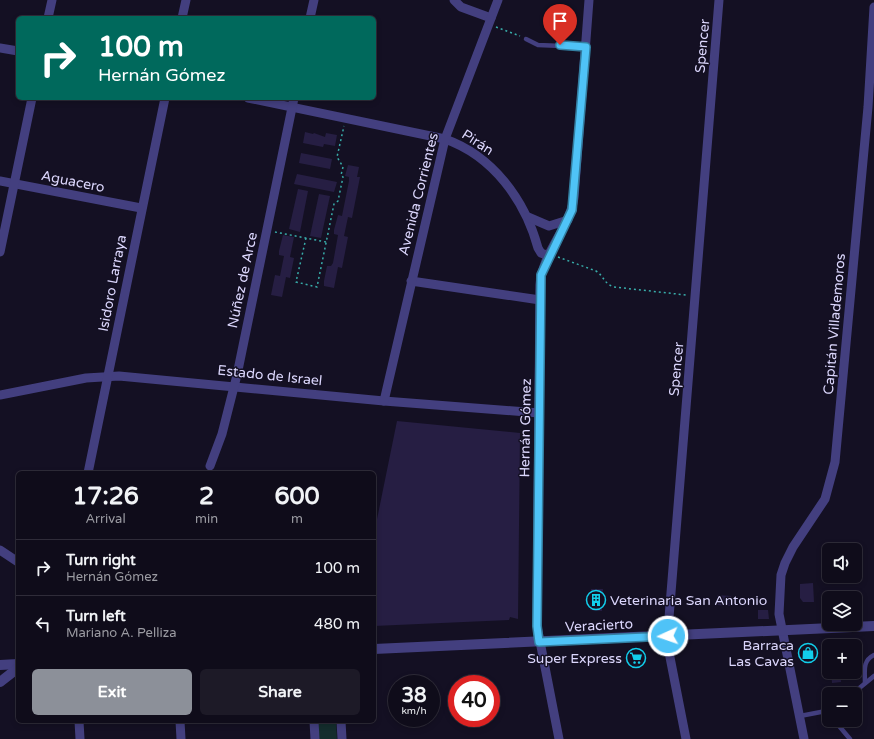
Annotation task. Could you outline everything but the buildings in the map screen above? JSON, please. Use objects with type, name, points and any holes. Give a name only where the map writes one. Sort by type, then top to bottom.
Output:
[{"type":"street","points":[[48,16],[52,0]]},
{"type":"street","points":[[182,16],[186,0]]},
{"type":"street","points":[[310,16],[314,0]]},
{"type":"street","points":[[454,0],[461,7],[490,21]]},
{"type":"street","name":"Avenida Corrientes","points":[[384,401],[445,139],[498,0]]},
{"type":"street","name":"Hernán Gómez","points":[[559,739],[537,626],[541,275],[568,220],[574,198],[589,0]]},
{"type":"street","name":"Spencer","points":[[686,739],[668,652],[668,636],[719,0]]},
{"type":"street","name":"Capitán Villademoros","points":[[804,739],[779,614],[783,568],[792,547],[825,499],[836,462],[868,107],[874,7]]},
{"type":"street","points":[[0,48],[16,51]]},
{"type":"street","points":[[0,252],[32,100]]},
{"type":"street","name":"Isidoro Larraya","points":[[88,471],[141,208],[165,100]]},
{"type":"street","name":"Pirán","points":[[266,100],[293,103],[346,118],[445,139],[464,146],[487,162],[512,191],[528,218],[538,248],[541,253],[549,256]]},
{"type":"street","name":"Núñez de Arce","points":[[210,466],[222,434],[234,385],[293,103]]},
{"type":"street","name":"Aguacero","points":[[0,181],[141,208]]},
{"type":"street","points":[[528,218],[549,226],[568,220]]},
{"type":"street","points":[[411,281],[540,300]]},
{"type":"street","name":"Estado de Israel","points":[[0,395],[108,376],[234,385],[384,401],[539,413]]},
{"type":"street","points":[[0,550],[16,561]]},
{"type":"street","name":"Veracierto","points":[[376,649],[874,626]]},
{"type":"street","points":[[0,665],[16,664]]},
{"type":"street","points":[[0,682],[16,670]]},
{"type":"street","points":[[79,723],[80,739]]},
{"type":"street","points":[[180,723],[181,739]]},
{"type":"street","points":[[314,723],[315,739]]},
{"type":"street","points":[[341,723],[342,739]]},
{"type":"lane","points":[[526,38],[538,45],[586,47]]},
{"type":"lane","points":[[865,683],[865,664],[868,658],[874,654]]},
{"type":"lane","points":[[860,687],[874,676]]},
{"type":"lane","points":[[800,716],[822,714]]},
{"type":"lane","points":[[840,727],[850,739]]},
{"type":"path","points":[[490,21],[526,38]]},
{"type":"path","points":[[306,238],[296,282],[317,287],[334,204],[338,202],[343,177],[341,174],[343,167],[336,158],[346,118]]},
{"type":"path","points":[[267,230],[326,242]]},
{"type":"path","points":[[549,256],[557,257],[596,271],[600,274],[604,282],[614,287],[696,296]]},
{"type":"green space","points":[[318,723],[336,723],[337,739],[319,739]]},
{"type":"place","name":"Veterinaria San Antonio","points":[[596,600]]},
{"type":"place","name":"Barraca Las Cavas","points":[[808,653]]},
{"type":"place","name":"Super Express","points":[[636,658]]},
{"type":"route","points":[[560,45],[586,47],[572,210],[544,265],[540,285],[537,626],[539,642],[668,636]]}]
